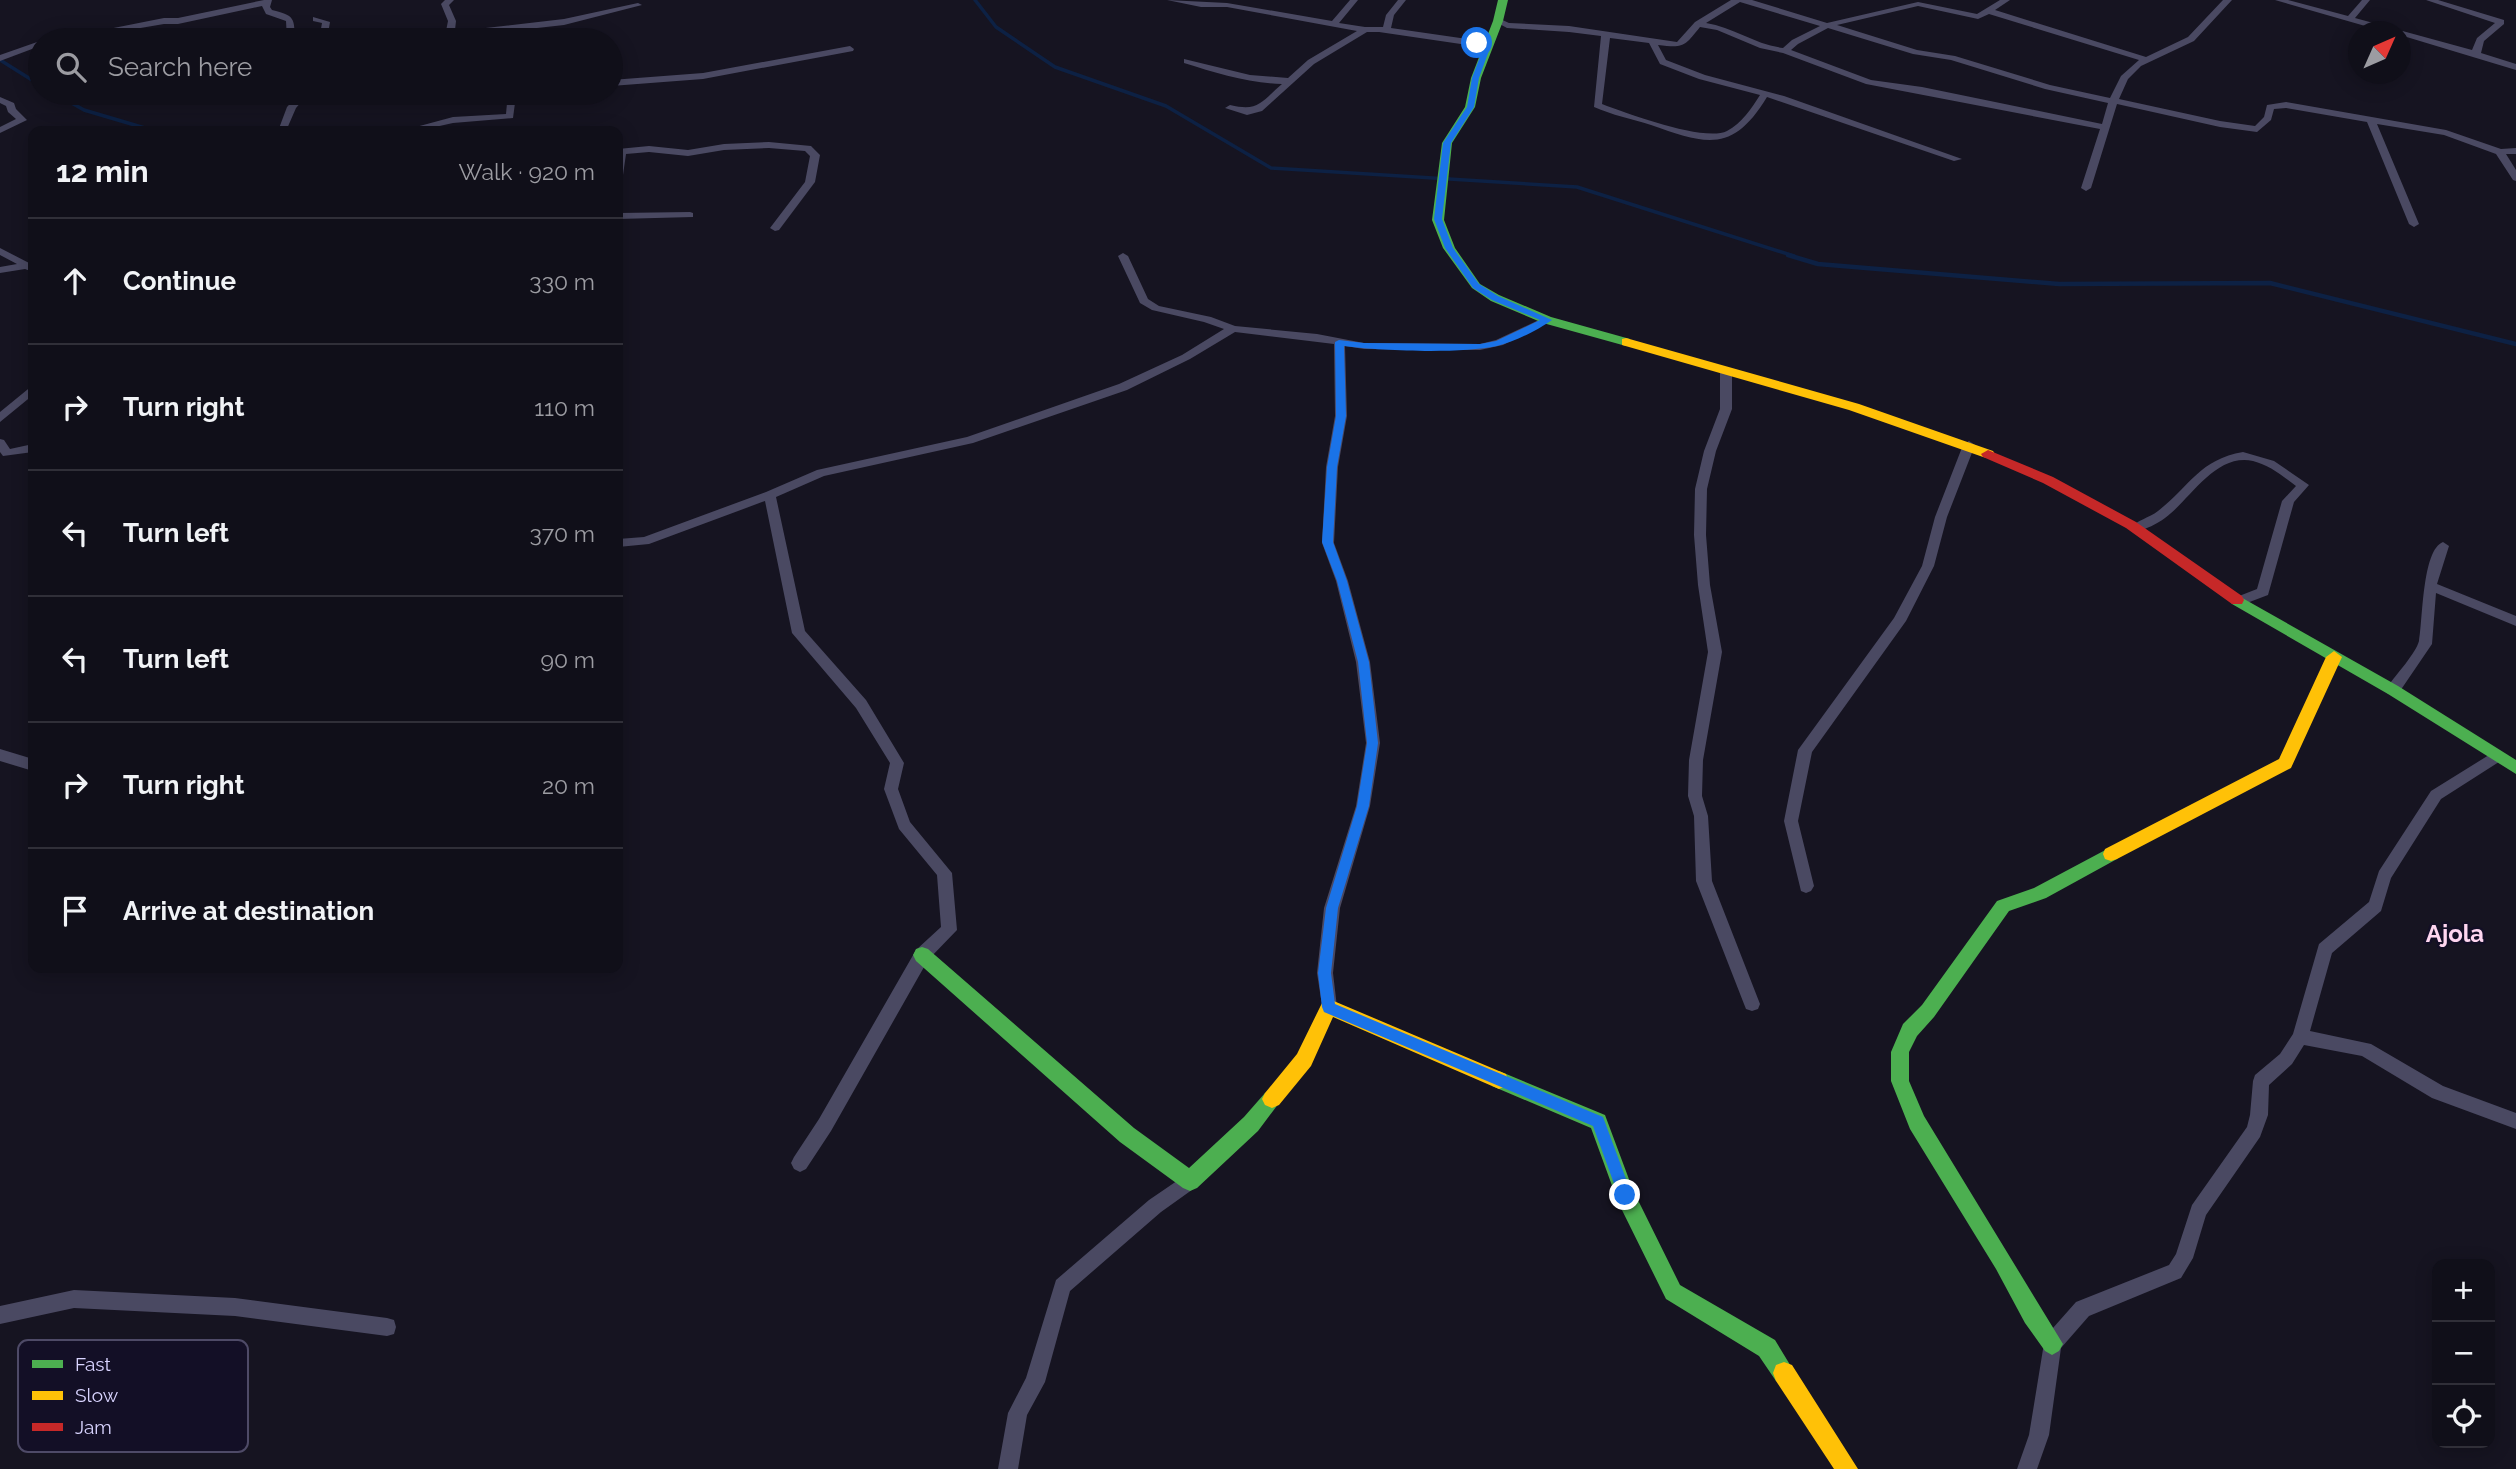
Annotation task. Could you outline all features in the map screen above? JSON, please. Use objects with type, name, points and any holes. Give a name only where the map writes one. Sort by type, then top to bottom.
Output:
[{"type":"street","points":[[450,0],[445,4],[452,22],[451,28]]},
{"type":"street","points":[[1171,0],[1201,5],[1227,5],[1365,30],[1386,30],[1488,45]]},
{"type":"street","points":[[1334,24],[1354,0]]},
{"type":"street","points":[[1386,30],[1390,15],[1402,0]]},
{"type":"street","points":[[1503,0],[1498,21],[1476,78],[1470,107],[1447,143],[1438,219],[1449,248],[1476,286],[1495,298],[1547,320],[1854,407],[1969,445],[2048,480],[2136,528],[2239,601],[2393,690],[2516,768]]},
{"type":"street","points":[[1498,21],[1521,27],[1606,34],[1667,46],[1683,43],[1698,24],[1737,0]]},
{"type":"street","points":[[1743,0],[1916,52],[1952,58],[2048,87],[2113,102],[2253,129],[2259,128],[2268,118],[2270,107],[2297,106],[2446,133],[2500,152],[2516,151]]},
{"type":"street","points":[[1902,0],[1974,17],[2006,0]]},
{"type":"street","points":[[2086,188],[2113,102],[2129,71],[2191,39],[2228,0]]},
{"type":"street","points":[[2279,0],[2358,21]]},
{"type":"street","points":[[2350,19],[2366,0]]},
{"type":"street","points":[[2430,0],[2501,22],[2476,44],[2477,54]]},
{"type":"street","points":[[125,28],[178,21],[266,1],[270,12],[286,16],[290,20],[289,28]]},
{"type":"street","points":[[1785,51],[1795,42],[1828,25],[1918,4]]},
{"type":"street","points":[[512,28],[564,22],[639,5]]},
{"type":"street","points":[[1989,10],[2147,60]]},
{"type":"street","points":[[316,19],[326,23],[325,28]]},
{"type":"street","points":[[1698,24],[1712,26],[1757,45],[1785,51],[1879,85],[1922,90],[2105,127]]},
{"type":"street","points":[[1230,108],[1254,112],[1311,62],[1365,30]]},
{"type":"street","points":[[1606,34],[1597,105],[1615,113],[1713,140],[1736,131],[1765,94]]},
{"type":"street","points":[[2411,35],[2516,67]]},
{"type":"street","points":[[1653,43],[1663,62],[1702,77],[1765,94],[1957,159]]},
{"type":"street","points":[[0,58],[28,48]]},
{"type":"street","points":[[623,82],[703,76],[850,48]]},
{"type":"street","points":[[1187,61],[1218,72],[1251,78],[1289,80]]},
{"type":"street","points":[[0,100],[11,105],[11,110],[22,120],[0,130]]},
{"type":"street","points":[[284,126],[294,105]]},
{"type":"street","points":[[506,126],[511,105]]},
{"type":"street","points":[[427,126],[453,120],[510,116]]},
{"type":"street","points":[[2371,121],[2414,224]]},
{"type":"street","points":[[623,152],[649,149],[688,153],[724,147],[769,145],[808,148],[815,155],[810,182],[775,228]]},
{"type":"street","points":[[2500,152],[2516,178]]},
{"type":"street","points":[[623,216],[690,215]]},
{"type":"street","points":[[0,251],[15,262],[28,265]]},
{"type":"street","points":[[1123,256],[1144,301],[1156,308],[1207,319],[1233,329],[1317,337],[1364,346],[1480,347],[1499,343],[1547,320]]},
{"type":"street","points":[[0,270],[28,266]]},
{"type":"street","points":[[623,542],[645,541],[770,495],[821,473],[970,440],[1123,387],[1186,357],[1233,329]]},
{"type":"street","points":[[1008,1469],[1018,1413],[1035,1382],[1062,1286],[1155,1206],[1190,1181],[1251,1124],[1304,1060],[1329,1007],[1325,973],[1332,908],[1363,806],[1373,743],[1363,662],[1342,581],[1328,542],[1332,467],[1341,416],[1339,342]]},
{"type":"street","points":[[1726,370],[1726,409],[1710,451],[1701,489],[1700,535],[1704,585],[1715,652],[1696,760],[1695,796],[1701,816],[1704,881],[1752,1004]]},
{"type":"street","points":[[2,413],[28,393]]},
{"type":"street","points":[[1806,886],[1791,821],[1805,750],[1899,621],[1917,588],[1928,566],[1941,517],[1969,445]]},
{"type":"street","points":[[0,447],[7,453],[28,449]]},
{"type":"street","points":[[2136,528],[2161,516],[2216,463],[2238,454],[2265,462],[2288,474],[2303,485],[2288,501],[2263,592],[2239,601]]},
{"type":"street","points":[[770,495],[799,634],[861,704],[897,763],[891,789],[904,825],[944,873],[949,930],[922,956],[825,1125],[800,1163]]},
{"type":"street","points":[[2393,690],[2425,644],[2430,586],[2443,546]]},
{"type":"street","points":[[2430,586],[2516,621]]},
{"type":"street","points":[[2052,1344],[2032,1316],[2003,1262],[1917,1122],[1900,1081],[1900,1052],[1910,1030],[1928,1011],[2003,906],[2040,893],[2241,786],[2256,775],[2285,763],[2334,657]]},
{"type":"street","points":[[0,755],[28,763]]},
{"type":"street","points":[[2027,1469],[2039,1435],[2052,1344],[2083,1309],[2175,1272],[2184,1258],[2198,1211],[2254,1131],[2259,1115],[2261,1081],[2286,1059],[2300,1037],[2325,949],[2376,906],[2384,876],[2436,794],[2497,756]]},
{"type":"street","points":[[922,956],[1127,1135],[1190,1181]]},
{"type":"street","points":[[1329,1007],[1598,1122],[1625,1195],[1673,1292],[1766,1348],[1847,1469]]},
{"type":"street","points":[[2300,1037],[2365,1049],[2438,1092],[2516,1121]]},
{"type":"street","points":[[0,1315],[74,1299],[235,1307],[387,1327]]},
{"type":"waterway","points":[[975,0],[996,27],[1055,67],[1166,106],[1271,168],[1577,187],[1794,256]]},
{"type":"waterway","points":[[0,60],[28,78]]},
{"type":"waterway","points":[[75,105],[138,126]]},
{"type":"waterway","points":[[1788,255],[1818,264],[2059,284],[2270,283],[2516,344]]},
{"type":"traffic: fast","points":[[1503,0],[1498,21],[1476,78],[1470,107],[1447,143],[1438,220],[1449,248],[1476,286],[1495,298],[1547,320],[1626,342]]},
{"type":"traffic: fast","points":[[2237,600],[2393,690],[2516,768]]},
{"type":"traffic: fast","points":[[2052,1344],[2032,1316],[2003,1262],[1917,1122],[1900,1081],[1900,1052],[1910,1030],[1928,1011],[2003,906],[2040,893],[2111,854]]},
{"type":"traffic: fast","points":[[922,955],[1127,1135],[1190,1181],[1251,1124],[1272,1099]]},
{"type":"traffic: fast","points":[[1499,1080],[1598,1122],[1625,1195],[1673,1292],[1767,1348],[1784,1373]]},
{"type":"traffic: slow","points":[[1626,342],[1854,407],[1988,454]]},
{"type":"traffic: slow","points":[[2111,854],[2285,763],[2334,657]]},
{"type":"traffic: slow","points":[[1272,1099],[1304,1060],[1329,1007],[1499,1080]]},
{"type":"traffic: slow","points":[[1784,1373],[1847,1469]]},
{"type":"traffic: jam","points":[[1988,454],[2048,480],[2131,525],[2237,600]]},
{"type":"district","name":"Ajola","points":[[2455,934]]},
{"type":"route","points":[[1477,43],[1488,45],[1476,78],[1470,107],[1447,143],[1438,219],[1449,248],[1476,286],[1495,298],[1547,320],[1499,343],[1480,347],[1364,346],[1339,342],[1341,416],[1332,467],[1328,542],[1342,581],[1363,662],[1373,743],[1363,806],[1332,908],[1325,973],[1329,1007],[1598,1122],[1625,1195]]}]
